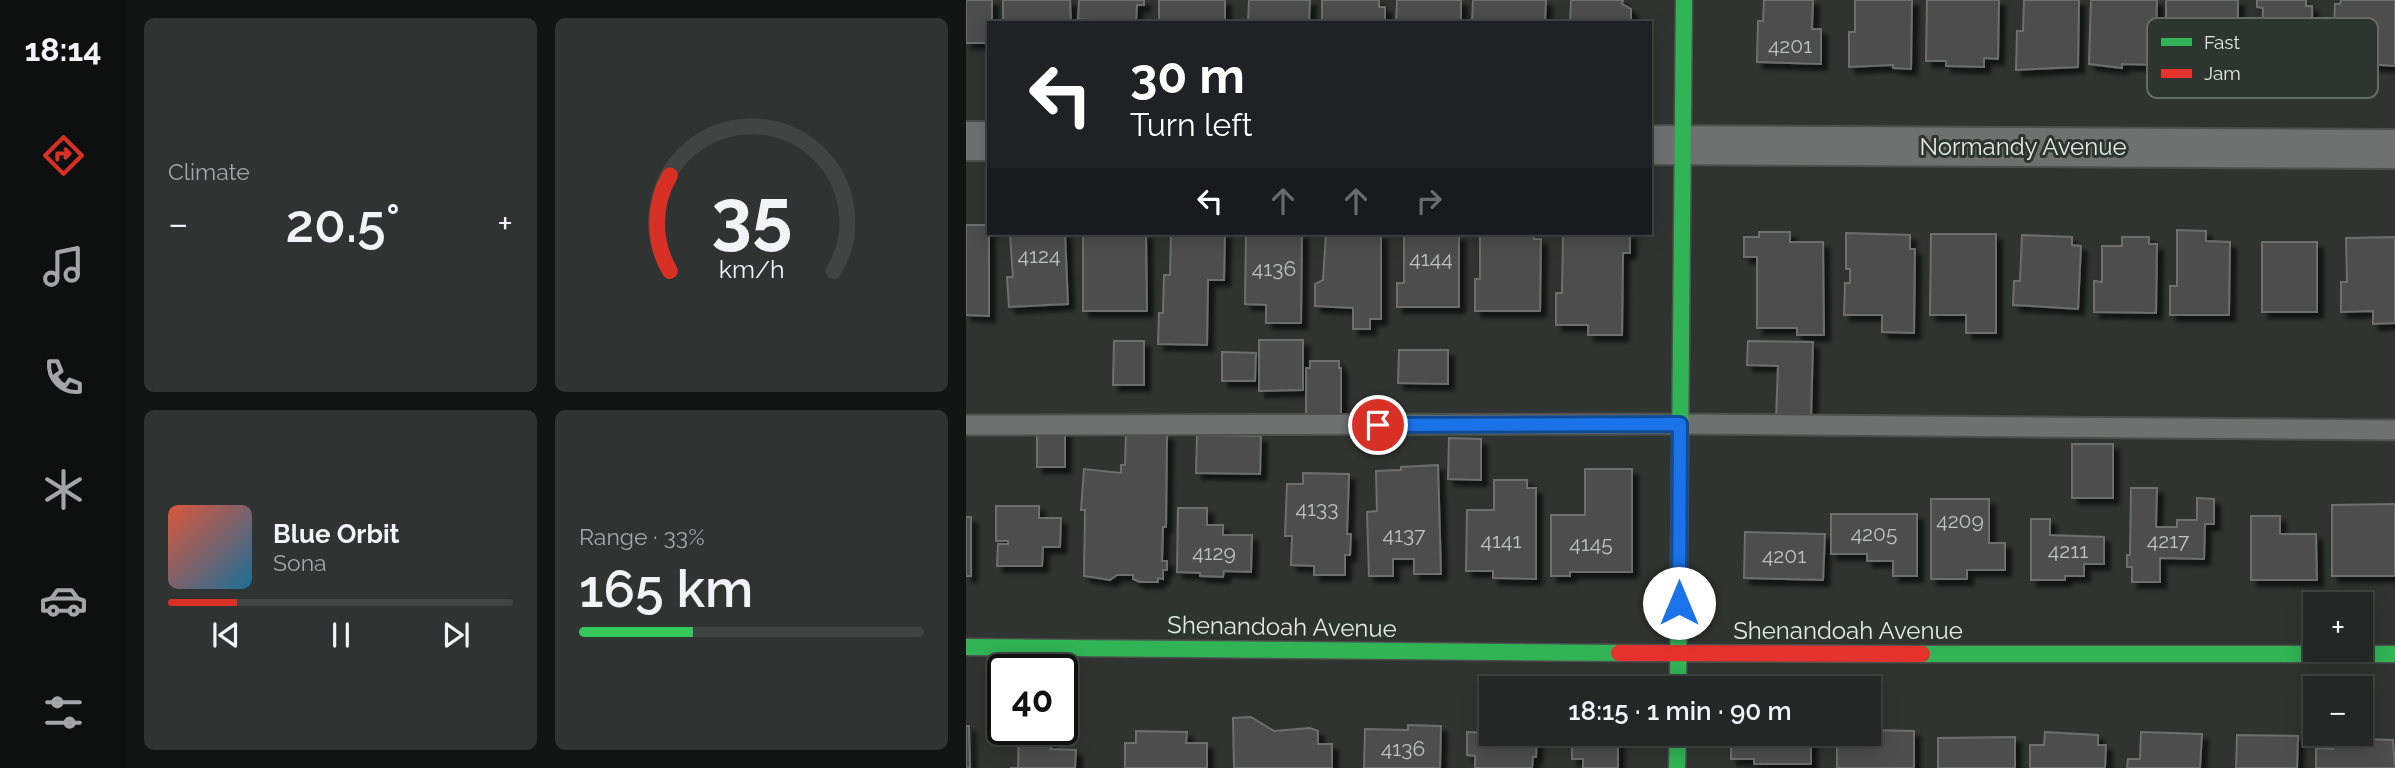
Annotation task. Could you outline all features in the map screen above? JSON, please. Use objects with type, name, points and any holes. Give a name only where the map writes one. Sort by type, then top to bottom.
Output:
[{"type":"street","points":[[1678,676],[1680,424],[1666,145],[1684,0]]},
{"type":"street","points":[[966,141],[987,141]]},
{"type":"street","name":"Normandy Avenue","points":[[1666,145],[2395,149]]},
{"type":"street","name":"Shenandoah Avenue","points":[[966,647],[1678,654],[2395,654]]},
{"type":"street","points":[[1677,768],[1678,746]]},
{"type":"lane","points":[[966,425],[1680,424],[2395,430]]},
{"type":"building","points":[[966,0],[992,0],[992,21],[987,21],[987,43],[966,43]]},
{"type":"building","points":[[1003,0],[1070,0],[1071,21],[1003,21]]},
{"type":"building","points":[[1079,0],[1144,0],[1144,5],[1137,5],[1136,21],[1078,19]]},
{"type":"building","points":[[1159,0],[1225,0],[1225,21],[1159,21]]},
{"type":"building","points":[[1249,0],[1310,0],[1309,21],[1248,21]]},
{"type":"building","points":[[1322,0],[1379,0],[1379,7],[1385,7],[1385,21],[1322,21]]},
{"type":"building","points":[[1397,0],[1461,0],[1461,21],[1396,21]]},
{"type":"building","points":[[1473,0],[1546,0],[1545,21],[1472,21]]},
{"type":"building","points":[[1571,0],[1623,0],[1622,4],[1631,9],[1631,21],[1570,21]]},
{"type":"building","points":[[1764,0],[1813,0],[1812,29],[1821,29],[1821,64],[1757,62],[1758,21],[1763,21]]},
{"type":"building","points":[[1855,0],[1912,0],[1911,69],[1893,68],[1893,65],[1849,67],[1849,32],[1855,32]]},
{"type":"building","points":[[1927,0],[1999,0],[1998,59],[1984,58],[1984,67],[1946,66],[1946,61],[1926,61]]},
{"type":"building","points":[[2024,0],[2079,0],[2078,67],[2016,70],[2017,31],[2023,31]]},
{"type":"building","points":[[2091,0],[2157,0],[2156,18],[2147,18],[2147,65],[2122,64],[2122,68],[2089,64]]},
{"type":"building","points":[[2166,0],[2238,0],[2238,18],[2166,18]]},
{"type":"building","points":[[2257,0],[2306,0],[2306,6],[2312,6],[2312,18],[2263,18],[2263,8],[2257,7]]},
{"type":"building","points":[[2341,0],[2395,0],[2395,66],[2378,65],[2378,18],[2334,18],[2335,4],[2340,4]]},
{"type":"building","points":[[966,225],[987,225],[989,316],[966,315]]},
{"type":"building","points":[[2177,230],[2206,231],[2206,241],[2230,242],[2229,315],[2170,315],[2170,286],[2177,286]]},
{"type":"building","points":[[1759,232],[1790,232],[1790,242],[1823,242],[1824,335],[1797,335],[1797,328],[1757,328],[1757,257],[1744,257],[1744,237],[1759,237]]},
{"type":"building","points":[[1846,233],[1910,235],[1910,249],[1915,249],[1914,333],[1882,332],[1882,315],[1844,315],[1845,283],[1850,283],[1850,269],[1846,269]]},
{"type":"building","points":[[1931,234],[1996,234],[1996,333],[1966,333],[1966,315],[1930,315]]},
{"type":"building","points":[[1010,235],[1065,235],[1068,304],[1009,307],[1007,277],[1013,277]]},
{"type":"building","points":[[1083,235],[1146,235],[1147,311],[1083,311]]},
{"type":"building","points":[[1171,235],[1225,235],[1224,280],[1208,280],[1207,345],[1158,344],[1159,313],[1163,313],[1164,275],[1170,275]]},
{"type":"building","points":[[1246,235],[1302,235],[1301,323],[1266,323],[1266,305],[1245,304]]},
{"type":"building","points":[[1326,235],[1381,235],[1381,319],[1370,319],[1370,329],[1353,329],[1353,308],[1315,306],[1315,284],[1323,280]]},
{"type":"building","points":[[1404,235],[1459,235],[1459,307],[1397,307],[1397,283],[1404,283]]},
{"type":"building","points":[[1480,235],[1534,235],[1534,239],[1541,239],[1540,311],[1475,311],[1475,279],[1480,279]]},
{"type":"building","points":[[1563,235],[1630,235],[1630,253],[1623,253],[1622,335],[1588,335],[1588,325],[1556,325],[1556,293],[1562,293]]},
{"type":"building","points":[[2022,235],[2072,237],[2072,245],[2081,246],[2078,309],[2013,305],[2014,281],[2020,281]]},
{"type":"building","points":[[2122,237],[2149,237],[2149,244],[2157,244],[2156,313],[2094,312],[2094,281],[2102,282],[2102,246],[2122,246]]},
{"type":"building","points":[[2395,237],[2395,323],[2373,324],[2373,311],[2341,312],[2341,282],[2347,282],[2346,238]]},
{"type":"building","points":[[2262,242],[2317,242],[2317,312],[2262,312]]},
{"type":"building","points":[[1259,340],[1303,340],[1303,390],[1259,391]]},
{"type":"building","points":[[1114,341],[1144,341],[1144,385],[1113,385]]},
{"type":"building","points":[[1748,341],[1813,342],[1811,420],[1776,419],[1778,366],[1747,365]]},
{"type":"building","points":[[1399,350],[1448,350],[1448,384],[1398,383]]},
{"type":"building","points":[[1222,352],[1256,353],[1255,381],[1222,381]]},
{"type":"building","points":[[1310,361],[1339,361],[1341,414],[1306,414],[1306,368],[1310,368]]},
{"type":"building","points":[[1037,431],[1065,431],[1065,467],[1037,467]]},
{"type":"building","points":[[1126,432],[1167,434],[1166,527],[1163,527],[1162,561],[1167,561],[1167,570],[1163,570],[1163,579],[1158,578],[1158,582],[1140,582],[1133,579],[1133,575],[1117,575],[1110,580],[1084,576],[1085,510],[1081,510],[1084,469],[1121,473],[1121,465],[1125,465]]},
{"type":"building","points":[[1197,435],[1261,436],[1260,474],[1196,473]]},
{"type":"building","points":[[1449,438],[1481,439],[1481,480],[1448,479]]},
{"type":"building","points":[[2072,444],[2113,444],[2113,498],[2072,498]]},
{"type":"building","points":[[1438,465],[1441,574],[1414,574],[1414,559],[1393,559],[1393,576],[1369,576],[1367,512],[1377,511],[1376,471]]},
{"type":"building","points":[[1585,469],[1632,469],[1632,572],[1570,572],[1570,576],[1551,576],[1551,515],[1585,515]]},
{"type":"building","points":[[1303,473],[1349,474],[1347,534],[1351,534],[1350,555],[1345,555],[1345,575],[1314,575],[1314,566],[1291,565],[1292,536],[1285,536],[1287,484],[1303,484]]},
{"type":"building","points":[[1494,480],[1527,480],[1527,488],[1536,488],[1536,579],[1493,578],[1493,571],[1466,571],[1467,510],[1494,510]]},
{"type":"building","points":[[2131,488],[2157,488],[2156,527],[2177,527],[2177,520],[2197,520],[2197,498],[2214,499],[2214,524],[2205,524],[2204,559],[2160,558],[2160,582],[2132,582],[2132,567],[2127,567],[2127,555],[2130,555]]},
{"type":"building","points":[[1931,499],[1989,499],[1989,543],[2005,543],[2005,570],[1967,570],[1967,579],[1931,579]]},
{"type":"building","points":[[2395,504],[2395,576],[2332,576],[2332,505]]},
{"type":"building","points":[[996,506],[1039,506],[1039,518],[1061,518],[1060,547],[1043,547],[1042,566],[997,566],[998,544],[1008,544],[1008,541],[996,541]]},
{"type":"building","points":[[1178,508],[1207,508],[1207,525],[1223,525],[1223,535],[1252,535],[1251,572],[1224,571],[1223,577],[1177,572]]},
{"type":"building","points":[[1831,514],[1917,514],[1917,576],[1893,576],[1893,561],[1867,561],[1867,554],[1831,554]]},
{"type":"building","points":[[2251,516],[2280,516],[2280,534],[2316,534],[2317,580],[2251,580]]},
{"type":"building","points":[[966,517],[971,517],[971,576],[966,576]]},
{"type":"building","points":[[2031,519],[2050,519],[2050,535],[2104,537],[2104,564],[2084,564],[2084,576],[2065,576],[2065,580],[2031,580]]},
{"type":"building","points":[[1745,532],[1825,534],[1823,580],[1744,578]]},
{"type":"building","points":[[1251,717],[1274,731],[1310,728],[1318,731],[1318,744],[1332,744],[1332,768],[1234,768],[1233,718]]},
{"type":"building","points":[[1408,725],[1441,726],[1440,768],[1364,768],[1365,729],[1408,730]]},
{"type":"building","points":[[966,726],[969,726],[970,768],[966,768]]},
{"type":"building","points":[[1881,730],[1914,731],[1914,768],[1837,768],[1837,746],[1881,746]]},
{"type":"building","points":[[1136,731],[1187,732],[1186,743],[1207,743],[1207,768],[1125,768],[1125,743],[1136,743]]},
{"type":"building","points":[[1467,732],[1479,732],[1479,746],[1536,746],[1532,768],[1475,768],[1475,756],[1467,755]]},
{"type":"building","points":[[2045,732],[2098,735],[2098,745],[2106,745],[2105,768],[2030,768],[2030,745],[2044,745]]},
{"type":"building","points":[[2141,732],[2202,734],[2200,768],[2127,768],[2128,759],[2140,759]]},
{"type":"building","points":[[2237,735],[2298,736],[2297,768],[2236,768]]},
{"type":"building","points":[[2015,737],[2015,768],[1938,768],[1938,738]]},
{"type":"building","points":[[2373,739],[2393,740],[2395,768],[2316,768],[2316,748],[2333,749],[2333,746],[2373,746]]},
{"type":"building","points":[[1019,745],[1051,745],[1051,749],[1076,750],[1075,768],[1018,768]]},
{"type":"building","points":[[1618,746],[1618,768],[1583,768],[1583,759],[1572,759],[1572,747]]},
{"type":"building","points":[[1731,746],[1811,746],[1811,764],[1754,764],[1754,759],[1731,759]]},
{"type":"traffic: fast","points":[[1678,676],[1684,0]]},
{"type":"traffic: fast","points":[[966,647],[1619,653]]},
{"type":"traffic: fast","points":[[1922,654],[2395,654]]},
{"type":"traffic: fast","points":[[1677,768],[1678,746]]},
{"type":"traffic: jam","points":[[1619,653],[1922,654]]},
{"type":"route","points":[[1378,425],[1680,424],[1679,603]]}]
